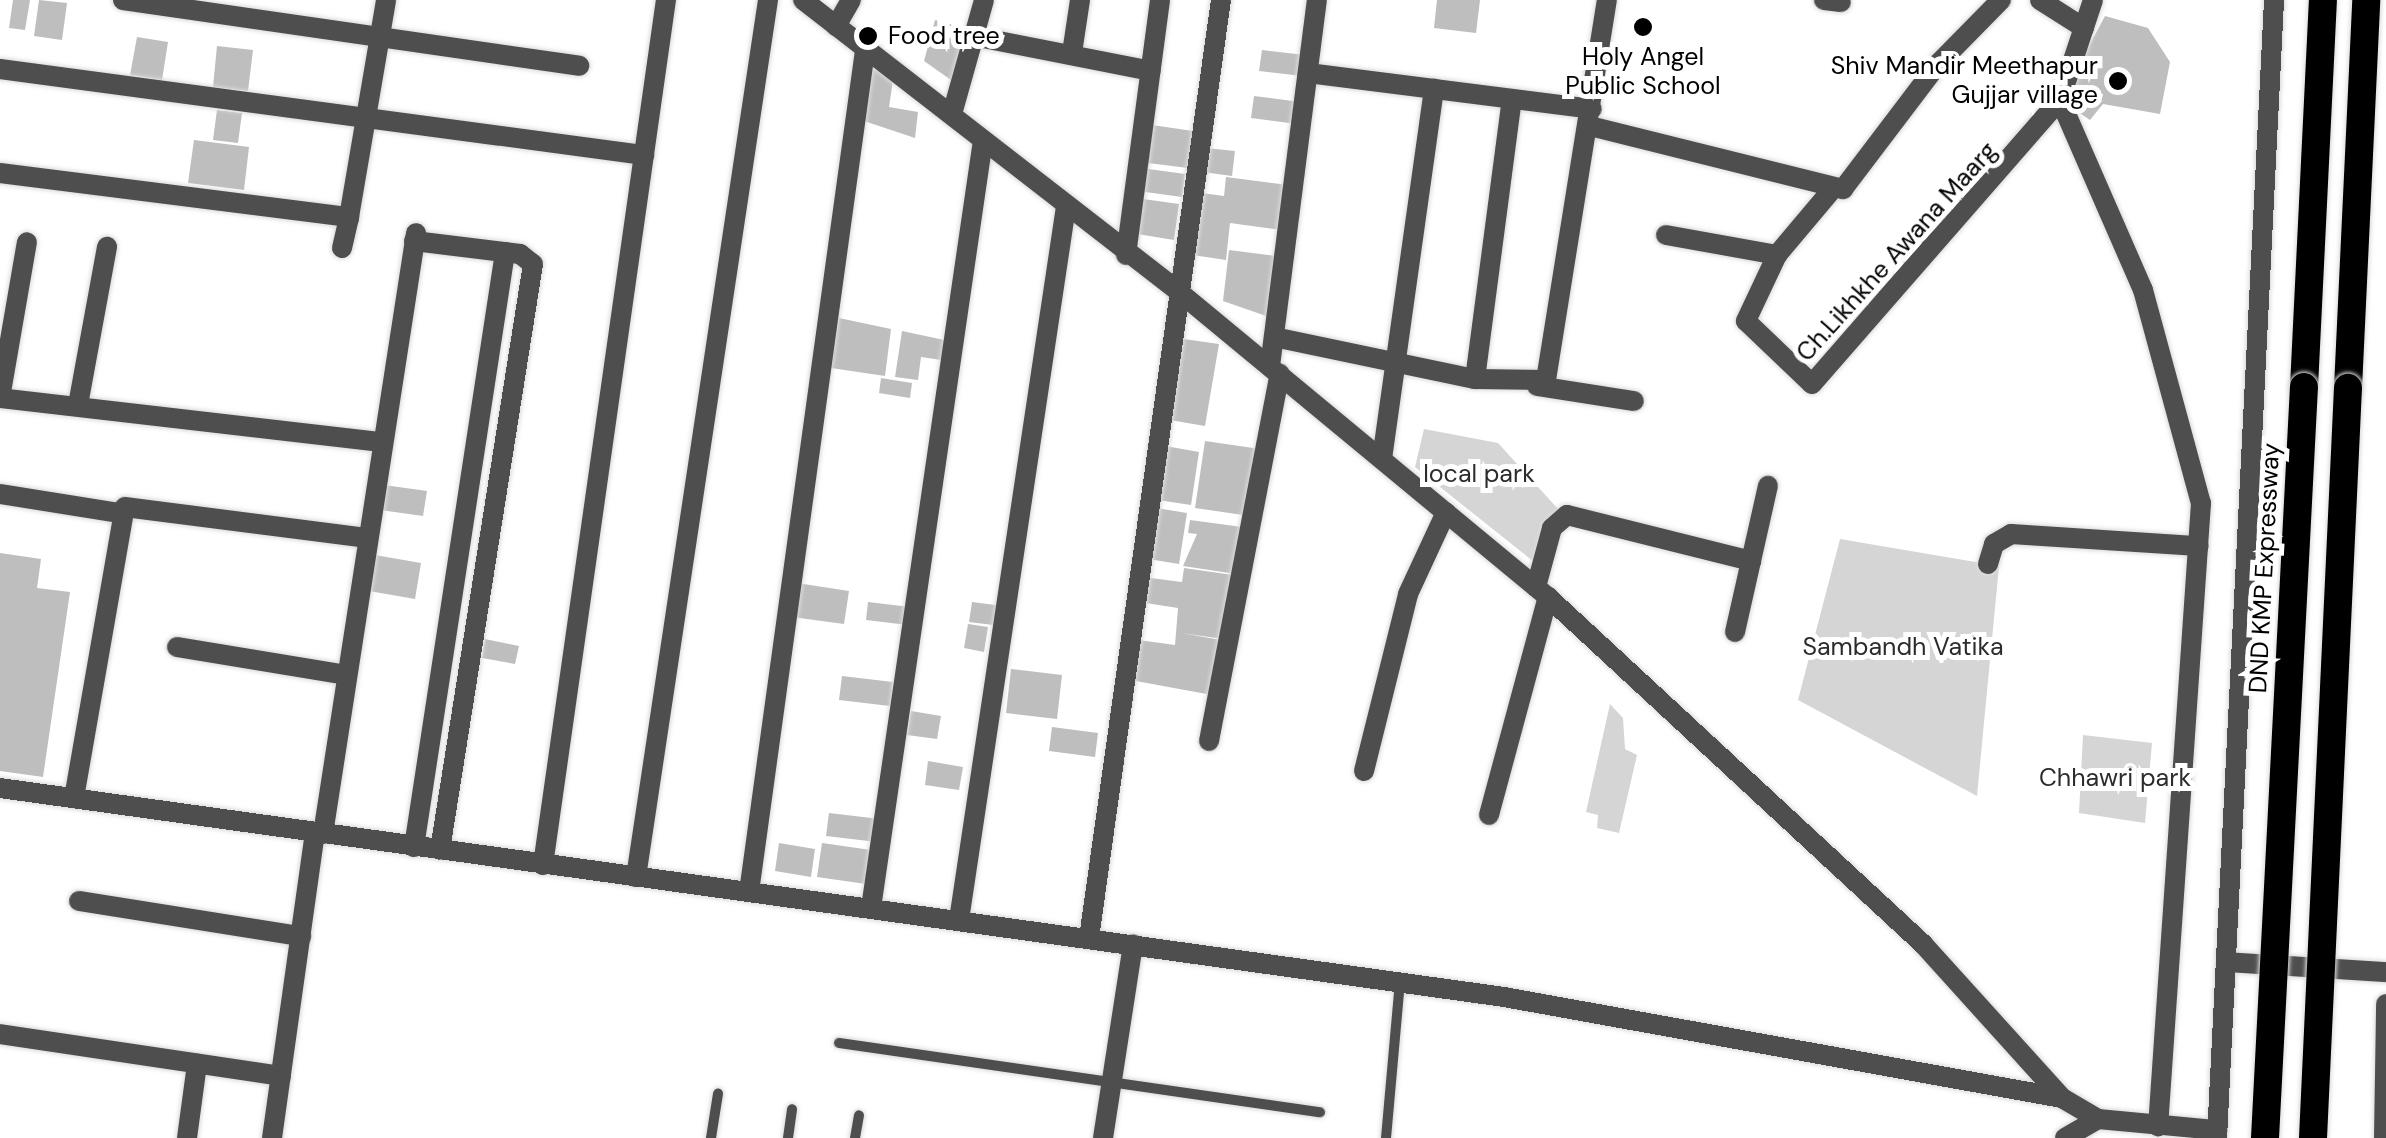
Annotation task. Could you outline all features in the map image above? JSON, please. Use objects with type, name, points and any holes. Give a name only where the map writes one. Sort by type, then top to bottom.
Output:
[{"type":"highway","name":"DND KMP Expressway","points":[[2265,1138],[2323,0]]},
{"type":"highway","points":[[2314,1138],[2366,0]]},
{"type":"street","points":[[122,0],[579,66]]},
{"type":"street","points":[[342,248],[386,0]]},
{"type":"street","points":[[543,865],[666,0]]},
{"type":"street","points":[[636,877],[768,0]]},
{"type":"street","points":[[803,0],[1126,255],[1178,291],[1542,592],[1923,944],[2062,1098],[2098,1120],[2158,1132],[2217,1134],[2274,0]]},
{"type":"street","points":[[836,26],[851,0]]},
{"type":"street","points":[[952,114],[984,0]]},
{"type":"street","points":[[1072,53],[1080,0]]},
{"type":"street","points":[[1126,255],[1160,0]]},
{"type":"street","points":[[1089,938],[1221,0]]},
{"type":"street","points":[[1209,741],[1275,370],[1274,337],[1317,0]]},
{"type":"street","points":[[1537,386],[1552,368],[1607,0]]},
{"type":"street","name":"Ch.Likhkhe Awana Maarg","points":[[2002,0],[1938,64],[1852,179],[1830,192],[1777,255],[1746,321],[1812,384],[2060,100]]},
{"type":"street","points":[[2040,0],[2084,28]]},
{"type":"street","points":[[2093,0],[2060,100],[2143,290],[2200,503],[2158,1132]]},
{"type":"street","points":[[972,36],[1151,71]]},
{"type":"street","points":[[748,892],[866,51]]},
{"type":"street","points":[[0,69],[644,155]]},
{"type":"street","points":[[1308,73],[1512,99],[1591,118],[1830,192]]},
{"type":"street","points":[[1382,459],[1434,89]]},
{"type":"street","points":[[1475,379],[1512,99]]},
{"type":"street","points":[[870,908],[982,140]]},
{"type":"street","points":[[0,172],[349,217]]},
{"type":"street","points":[[959,920],[1066,207]]},
{"type":"street","points":[[1666,236],[1777,255]]},
{"type":"street","points":[[272,1138],[301,936],[347,674],[415,237],[505,252],[532,264],[440,850]]},
{"type":"street","points":[[27,242],[0,398],[382,442]]},
{"type":"street","points":[[78,406],[107,247]]},
{"type":"street","points":[[414,847],[505,252]]},
{"type":"street","points":[[1274,337],[1475,379],[1634,401]]},
{"type":"street","points":[[1736,632],[1768,486]]},
{"type":"street","points":[[0,494],[119,514],[144,505],[368,538]]},
{"type":"street","points":[[1364,771],[1408,594],[1446,512]]},
{"type":"street","points":[[74,798],[119,514]]},
{"type":"street","points":[[1489,815],[1542,592],[1552,528],[1566,515],[1751,560]]},
{"type":"street","points":[[1988,564],[1994,544],[2011,534],[2199,546]]},
{"type":"street","points":[[177,647],[347,674]]},
{"type":"street","points":[[0,788],[1400,982],[2062,1098]]},
{"type":"street","points":[[79,901],[301,936]]},
{"type":"street","points":[[1103,1138],[1133,944]]},
{"type":"street","points":[[2226,962],[2386,972]]},
{"type":"street","points":[[2385,1136],[2386,1004]]},
{"type":"street","points":[[0,1034],[281,1076]]},
{"type":"street","points":[[187,1138],[197,1064]]},
{"type":"street","points":[[2065,1138],[2098,1120]]},
{"type":"lane","points":[[1386,1138],[1400,982]]},
{"type":"lane","points":[[839,1043],[1320,1112]]},
{"type":"lane","points":[[712,1138],[718,1094]]},
{"type":"lane","points":[[788,1138],[792,1109]]},
{"type":"lane","points":[[856,1138],[859,1114]]},
{"type":"green space","name":"local park","points":[[1424,429],[1498,443],[1558,509],[1539,566],[1415,467]]},
{"type":"green space","name":"Sambandh Vatika","points":[[1840,539],[1999,566],[1977,796],[1798,700]]},
{"type":"green space","points":[[1610,704],[1623,718],[1625,749],[1637,755],[1619,833],[1597,828],[1598,815],[1586,812]]},
{"type":"green space","name":"Chhawri park","points":[[2083,735],[2152,743],[2145,823],[2079,813]]},
{"type":"building","points":[[13,0],[30,0],[25,30],[9,28]]},
{"type":"building","points":[[39,0],[67,3],[62,40],[34,36]]},
{"type":"building","points":[[1437,0],[1480,0],[1476,33],[1434,28]]},
{"type":"building","name":"Shiv Mandir Meethapur Gujjar village","points":[[2105,16],[2148,28],[2170,62],[2160,114],[2103,104],[2090,120],[2060,100]]},
{"type":"building","points":[[935,20],[967,29],[951,80],[924,61]]},
{"type":"building","points":[[137,37],[168,42],[162,80],[130,75]]},
{"type":"building","points":[[217,46],[253,50],[248,91],[213,87]]},
{"type":"building","points":[[1262,50],[1305,55],[1302,76],[1259,71]]},
{"type":"building","points":[[870,69],[894,73],[889,107],[918,112],[915,138],[861,120]]},
{"type":"building","points":[[1254,96],[1300,102],[1297,124],[1251,118]]},
{"type":"building","points":[[217,110],[242,113],[238,143],[213,140]]},
{"type":"building","points":[[1145,124],[1193,131],[1188,168],[1140,162]]},
{"type":"building","points":[[194,140],[249,147],[244,190],[188,183]]},
{"type":"building","points":[[1206,148],[1235,151],[1232,176],[1203,172]]},
{"type":"building","points":[[1141,168],[1185,174],[1182,197],[1138,191]]},
{"type":"building","points":[[1226,177],[1288,185],[1282,230],[1230,223],[1226,260],[1186,254],[1194,192],[1224,196]]},
{"type":"building","points":[[1136,198],[1179,204],[1174,240],[1131,233]]},
{"type":"building","points":[[1229,250],[1277,256],[1269,317],[1223,301]]},
{"type":"building","points":[[839,318],[891,329],[885,376],[831,368]]},
{"type":"building","points":[[902,331],[949,341],[948,361],[921,357],[918,380],[895,377]]},
{"type":"building","points":[[1177,338],[1219,344],[1205,426],[1164,419]]},
{"type":"building","points":[[881,378],[912,383],[910,398],[879,393]]},
{"type":"building","points":[[1205,441],[1260,449],[1250,516],[1195,508]]},
{"type":"building","points":[[1160,445],[1199,452],[1191,505],[1151,499]]},
{"type":"building","points":[[384,485],[427,491],[423,516],[380,510]]},
{"type":"building","points":[[1150,507],[1187,513],[1179,564],[1142,558]]},
{"type":"building","points":[[1190,520],[1242,527],[1236,574],[1183,566],[1197,534],[1188,533]]},
{"type":"building","points":[[0,553],[41,559],[37,588],[70,592],[43,777],[0,771]]},
{"type":"building","points":[[369,554],[421,563],[415,599],[363,590]]},
{"type":"building","points":[[1184,568],[1233,575],[1223,639],[1181,633],[1221,640],[1212,695],[1125,679],[1131,639],[1175,645],[1178,608],[1139,602],[1143,577],[1182,582]]},
{"type":"building","points":[[797,583],[849,591],[844,624],[792,617]]},
{"type":"building","points":[[868,602],[910,607],[908,625],[866,620]]},
{"type":"building","points":[[972,602],[1003,606],[1001,626],[969,622]]},
{"type":"building","points":[[968,624],[988,627],[984,652],[964,648]]},
{"type":"building","points":[[485,639],[519,646],[515,664],[482,658]]},
{"type":"building","points":[[1011,669],[1062,675],[1057,719],[1006,713]]},
{"type":"building","points":[[842,676],[893,682],[890,706],[839,700]]},
{"type":"building","points":[[911,711],[941,716],[937,739],[907,735]]},
{"type":"building","points":[[1052,727],[1098,733],[1095,757],[1049,751]]},
{"type":"building","points":[[928,761],[963,767],[959,790],[925,785]]},
{"type":"building","points":[[829,813],[880,819],[877,842],[826,836]]},
{"type":"building","points":[[779,843],[815,849],[811,877],[775,871]]},
{"type":"building","points":[[822,843],[871,850],[866,884],[817,877]]},
{"type":"place","name":"Holy Angel Public School","points":[[1643,27]]},
{"type":"place","name":"Food tree","points":[[868,36]]},
{"type":"place","name":"Shiv Mandir Meethapur Gujjar village","points":[[2118,81]]}]
